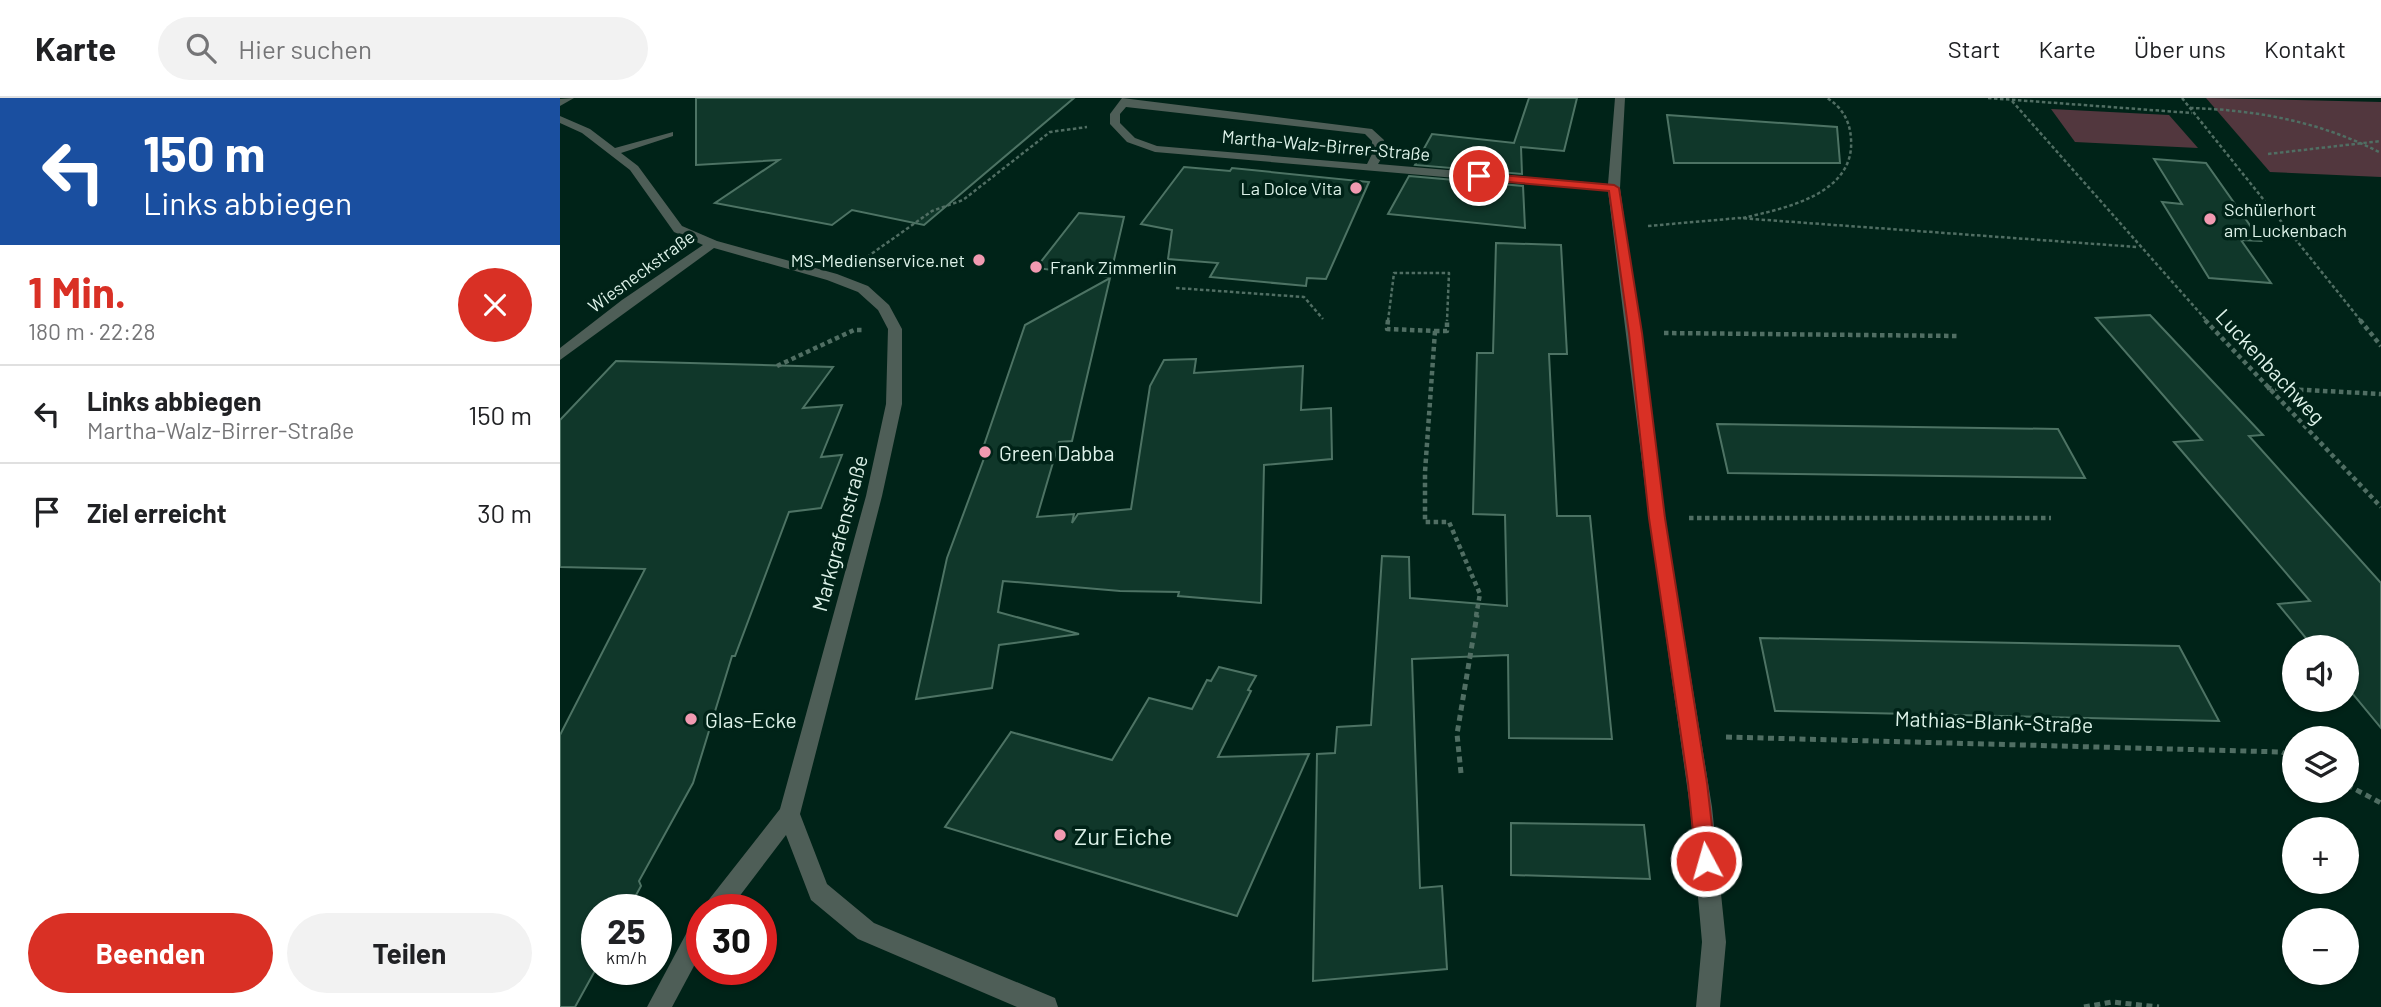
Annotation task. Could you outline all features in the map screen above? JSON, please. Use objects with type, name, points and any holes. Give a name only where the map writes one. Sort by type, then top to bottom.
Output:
[{"type":"street","points":[[560,103],[569,98]]},
{"type":"street","points":[[1620,98],[1614,188],[1636,333],[1657,518],[1691,736],[1714,942],[1709,1007]]},
{"type":"street","points":[[1115,124],[1115,114],[1124,100],[1368,131],[1378,140],[1378,154],[1371,167]]},
{"type":"street","points":[[560,119],[586,131],[634,168],[678,229],[712,244],[832,277],[863,289],[884,308],[895,329]]},
{"type":"street","name":"Martha-Walz-Birrer-Straße","points":[[1115,124],[1131,140],[1154,149],[1614,188]]},
{"type":"street","points":[[615,151],[669,134]]},
{"type":"street","name":"Wiesneckstraße","points":[[560,355],[627,303],[712,244]]},
{"type":"street","name":"Markgrafenstraße","points":[[789,814],[874,496],[894,404],[895,329]]},
{"type":"street","points":[[727,894],[789,814]]},
{"type":"street","points":[[789,814],[819,892],[866,931],[1046,1007]]},
{"type":"street","points":[[659,1007],[686,957]]},
{"type":"path","points":[[1739,219],[1797,202],[1829,187],[1846,171],[1853,153],[1852,136],[1838,103],[1828,98]]},
{"type":"path","points":[[1988,98],[2192,113]]},
{"type":"path","points":[[2182,98],[2381,346]]},
{"type":"path","name":"Luckenbachweg","points":[[2012,101],[2137,247],[2381,507]]},
{"type":"path","points":[[2189,108],[2260,113],[2318,127],[2365,144],[2381,153]]},
{"type":"path","points":[[832,277],[869,256],[932,211],[963,200],[1050,132],[1115,124]]},
{"type":"path","points":[[2268,155],[2381,141]]},
{"type":"path","points":[[1619,228],[1739,219],[2137,247]]},
{"type":"path","points":[[1394,273],[1450,274],[1447,331],[1435,331],[1387,329],[1394,273]]},
{"type":"path","points":[[1176,288],[1304,298],[1323,319]]},
{"type":"path","points":[[777,366],[855,330],[895,329]]},
{"type":"path","points":[[1435,331],[1425,472],[1425,522],[1449,522],[1480,594],[1457,734],[1461,773]]},
{"type":"path","points":[[1636,333],[1959,336]]},
{"type":"path","points":[[2267,388],[2381,394]]},
{"type":"path","points":[[1657,518],[2051,518]]},
{"type":"path","name":"Mathias-Blank-Straße","points":[[1691,736],[2282,752]]},
{"type":"path","points":[[2359,791],[2381,803]]},
{"type":"path","points":[[2084,1007],[2112,1002],[2159,1007]]},
{"type":"shaded area","points":[[2206,98],[2381,102],[2381,177],[2270,172]]},
{"type":"shaded area","points":[[2051,109],[2169,115],[2198,148],[2075,142]]},
{"type":"building","points":[[696,98],[1074,98],[924,225],[852,210],[832,225],[715,203],[779,160],[696,165]]},
{"type":"building","points":[[1529,98],[1577,98],[1564,151],[1521,147],[1522,174],[1415,165],[1432,134],[1514,143]]},
{"type":"building","points":[[1667,115],[1837,127],[1840,163],[1674,163]]},
{"type":"building","name":"Schülerhort am Luckenbach","points":[[2154,159],[2206,163],[2261,241],[2241,240],[2271,283],[2209,278],[2162,202],[2182,204]]},
{"type":"building","points":[[1184,167],[1230,171],[1232,168],[1369,182],[1326,279],[1307,278],[1306,286],[1210,277],[1218,263],[1168,259],[1172,230],[1141,224]]},
{"type":"building","points":[[1409,176],[1523,186],[1525,228],[1388,214]]},
{"type":"building","points":[[1079,213],[1124,217],[1110,277],[1036,268]]},
{"type":"building","points":[[1496,243],[1561,245],[1567,354],[1549,354],[1557,516],[1590,516],[1612,739],[1509,738],[1508,655],[1412,659],[1420,888],[1442,886],[1447,969],[1313,981],[1317,754],[1335,753],[1337,727],[1371,725],[1382,556],[1409,557],[1410,598],[1507,606],[1505,515],[1473,514],[1477,353],[1493,353]]},
{"type":"building","points":[[1110,278],[1072,441],[1059,442],[1037,517],[1074,514],[1072,523],[1078,514],[1131,509],[1150,386],[1164,360],[1196,359],[1194,373],[1303,366],[1301,410],[1331,408],[1332,459],[1264,465],[1261,603],[1178,596],[1179,592],[1120,591],[1003,581],[998,612],[1079,634],[999,645],[992,688],[916,699],[947,558],[986,453],[981,454],[1025,325]]},
{"type":"building","points":[[2150,315],[2263,435],[2249,436],[2381,583],[2381,728],[2359,701],[2359,635],[2303,635],[2278,604],[2310,601],[2174,442],[2202,440],[2096,318]]},
{"type":"building","points":[[616,361],[833,367],[803,408],[842,405],[821,457],[842,455],[821,508],[789,512],[735,656],[732,656],[693,783],[639,881],[641,886],[637,894],[581,894],[581,985],[587,985],[575,1007],[560,1007],[560,735],[645,569],[560,567],[560,420]]},
{"type":"building","points":[[1717,424],[2058,429],[2085,478],[1728,473]]},
{"type":"building","points":[[1760,638],[2179,646],[2219,721],[1775,711]]},
{"type":"building","points":[[1219,667],[1256,676],[1218,757],[1309,754],[1237,916],[945,827],[1011,732],[1112,760],[1149,698],[1192,709],[1207,680],[1211,681]]},
{"type":"building","points":[[1511,823],[1644,825],[1650,879],[1511,875]]},
{"type":"place","name":"La Dolce Vita","points":[[1356,188]]},
{"type":"place","name":"Schülerhort am Luckenbach","points":[[2210,219]]},
{"type":"place","name":"MS-Medienservice.net","points":[[979,260]]},
{"type":"place","name":"Frank Zimmerlin","points":[[1036,267]]},
{"type":"place","name":"Green Dabba","points":[[985,452]]},
{"type":"place","name":"Glas-Ecke","points":[[691,719]]},
{"type":"place","name":"Zur Eiche","points":[[1060,835]]},
{"type":"route","points":[[1479,176],[1614,188],[1636,333],[1657,518],[1698,783],[1706,861]]}]
